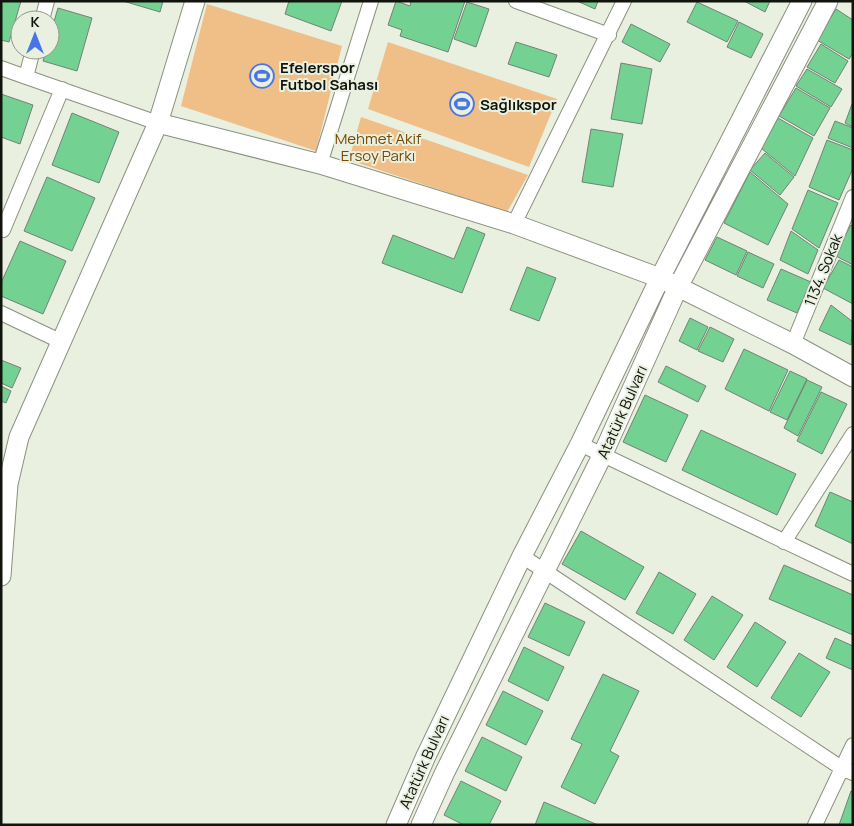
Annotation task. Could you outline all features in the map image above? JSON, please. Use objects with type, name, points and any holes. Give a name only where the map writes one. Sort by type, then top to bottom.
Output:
[{"type":"main road","points":[[1,576],[4,483],[19,437],[158,123],[194,1]]},
{"type":"main road","name":"Atatürk Bulvarı","points":[[396,825],[426,756],[522,556],[580,444],[660,278],[802,1]]},
{"type":"main road","name":"Atatürk Bulvarı","points":[[421,825],[444,774],[602,456],[678,287],[828,1]]},
{"type":"main road","points":[[158,123],[320,164],[514,224],[660,278],[793,344],[853,377]]},
{"type":"street","points":[[320,164],[371,1]]},
{"type":"street","points":[[516,1],[608,35]]},
{"type":"street","points":[[514,224],[624,1]]},
{"type":"street","points":[[26,77],[30,60]]},
{"type":"street","points":[[1,68],[158,123]]},
{"type":"street","points":[[3,230],[62,89]]},
{"type":"street","name":"1134. Sokak","points":[[793,344],[853,197]]},
{"type":"street","points":[[1,314],[62,342]]},
{"type":"street","points":[[784,542],[853,434]]},
{"type":"street","points":[[580,444],[853,574]]},
{"type":"street","points":[[522,556],[848,771]]},
{"type":"street","points":[[815,825],[848,771],[853,746]]},
{"type":"green space","name":"Efelerspor Futbol Sahası","points":[[207,4],[342,46],[316,151],[181,106]]},
{"type":"green space","name":"Sağlıkspor","points":[[388,42],[557,99],[529,167],[368,109]]},
{"type":"green space","name":"Mehmet Akif Ersoy Parkı","points":[[361,117],[528,175],[507,212],[349,160]]},
{"type":"building","points":[[1,1],[21,1],[18,10],[10,10],[9,42],[1,40]]},
{"type":"building","points":[[123,1],[163,1],[160,12]]},
{"type":"building","points":[[289,1],[342,1],[331,31],[285,14]]},
{"type":"building","points":[[396,1],[410,6],[411,1],[465,1],[448,52],[400,36],[402,30],[388,25]]},
{"type":"building","points":[[577,1],[598,1],[595,9]]},
{"type":"building","points":[[744,1],[770,1],[765,12]]},
{"type":"building","points":[[467,2],[489,9],[476,47],[454,39]]},
{"type":"building","points":[[697,2],[738,21],[727,42],[687,22]]},
{"type":"building","points":[[58,8],[92,18],[77,71],[43,61],[60,60],[60,10],[57,10]]},
{"type":"building","points":[[836,9],[853,20],[853,53],[849,59],[817,40]]},
{"type":"building","points":[[739,22],[763,34],[751,58],[727,47]]},
{"type":"building","points":[[631,24],[670,44],[660,62],[622,42]]},
{"type":"building","points":[[516,42],[557,55],[549,77],[508,64]]},
{"type":"building","points":[[821,44],[848,61],[835,83],[807,67]]},
{"type":"building","points":[[621,63],[652,69],[642,124],[611,119]]},
{"type":"building","points":[[807,69],[842,89],[831,107],[796,86]]},
{"type":"building","points":[[796,88],[830,108],[814,136],[779,116]]},
{"type":"building","points":[[1,94],[33,105],[20,144],[1,137]]},
{"type":"building","points":[[853,105],[853,127],[845,123]]},
{"type":"building","points":[[72,113],[119,132],[99,183],[52,165]]},
{"type":"building","points":[[778,118],[813,138],[795,176],[761,148]]},
{"type":"building","points":[[835,121],[853,128],[853,148],[828,138]]},
{"type":"building","points":[[591,129],[623,134],[613,187],[582,182]]},
{"type":"building","points":[[827,140],[853,150],[853,168],[839,200],[809,187]]},
{"type":"building","points":[[765,153],[794,177],[780,195],[750,170]]},
{"type":"building","points":[[750,172],[788,204],[768,245],[724,223]]},
{"type":"building","points":[[47,177],[95,198],[72,251],[24,231]]},
{"type":"building","points":[[808,190],[838,203],[819,248],[792,229]]},
{"type":"building","points":[[851,225],[853,226],[853,265],[834,255]]},
{"type":"building","points":[[467,227],[485,234],[462,293],[382,263],[393,235],[454,259]]},
{"type":"building","points":[[791,231],[818,250],[808,274],[780,260]]},
{"type":"building","points":[[717,237],[747,251],[736,275],[705,260]]},
{"type":"building","points":[[20,241],[66,261],[43,314],[1,296],[1,283]]},
{"type":"building","points":[[748,252],[774,264],[763,288],[737,276]]},
{"type":"building","points":[[839,260],[853,267],[853,304],[823,288]]},
{"type":"building","points":[[527,267],[556,278],[539,321],[510,310]]},
{"type":"building","points":[[781,269],[811,282],[797,313],[767,300]]},
{"type":"building","points":[[831,305],[853,322],[851,345],[819,330]]},
{"type":"building","points":[[690,318],[708,327],[697,350],[679,341]]},
{"type":"building","points":[[710,327],[734,339],[723,362],[698,351]]},
{"type":"building","points":[[744,349],[788,370],[769,411],[725,389]]},
{"type":"building","points":[[1,360],[21,368],[12,388],[1,383]]},
{"type":"building","points":[[666,366],[706,386],[698,402],[658,382]]},
{"type":"building","points":[[790,371],[807,379],[787,420],[770,412]]},
{"type":"building","points":[[807,380],[822,387],[798,436],[784,428]]},
{"type":"building","points":[[1,386],[11,391],[6,403],[1,401]]},
{"type":"building","points":[[821,392],[847,404],[822,454],[797,441]]},
{"type":"building","points":[[645,395],[688,415],[666,462],[623,442]]},
{"type":"building","points":[[701,430],[796,474],[777,515],[682,470]]},
{"type":"building","points":[[830,492],[853,502],[853,544],[815,526]]},
{"type":"building","points":[[581,531],[644,567],[625,600],[562,564]]},
{"type":"building","points":[[784,565],[853,595],[853,635],[769,599]]},
{"type":"building","points":[[659,572],[696,594],[673,634],[636,613]]},
{"type":"building","points":[[712,596],[743,615],[714,660],[684,640]]},
{"type":"building","points":[[545,603],[585,622],[569,656],[528,637]]},
{"type":"building","points":[[755,622],[786,642],[757,687],[727,667]]},
{"type":"building","points":[[835,638],[853,646],[853,670],[826,658]]},
{"type":"building","points":[[524,647],[564,667],[548,701],[508,681]]},
{"type":"building","points":[[799,653],[830,672],[801,717],[771,698]]},
{"type":"building","points":[[603,674],[639,691],[610,751],[619,756],[595,804],[561,787],[582,744],[571,739]]},
{"type":"building","points":[[503,691],[543,711],[526,745],[486,725]]},
{"type":"building","points":[[482,737],[522,757],[506,791],[465,771]]},
{"type":"building","points":[[461,781],[501,801],[489,825],[464,825],[444,815]]},
{"type":"building","points":[[851,791],[853,792],[853,825],[839,825]]},
{"type":"building","points":[[544,802],[598,825],[535,825]]},
{"type":"place","name":"Efelerspor Futbol Sahası","points":[[262,76]]},
{"type":"place","name":"Sağlıkspor","points":[[462,104]]}]
